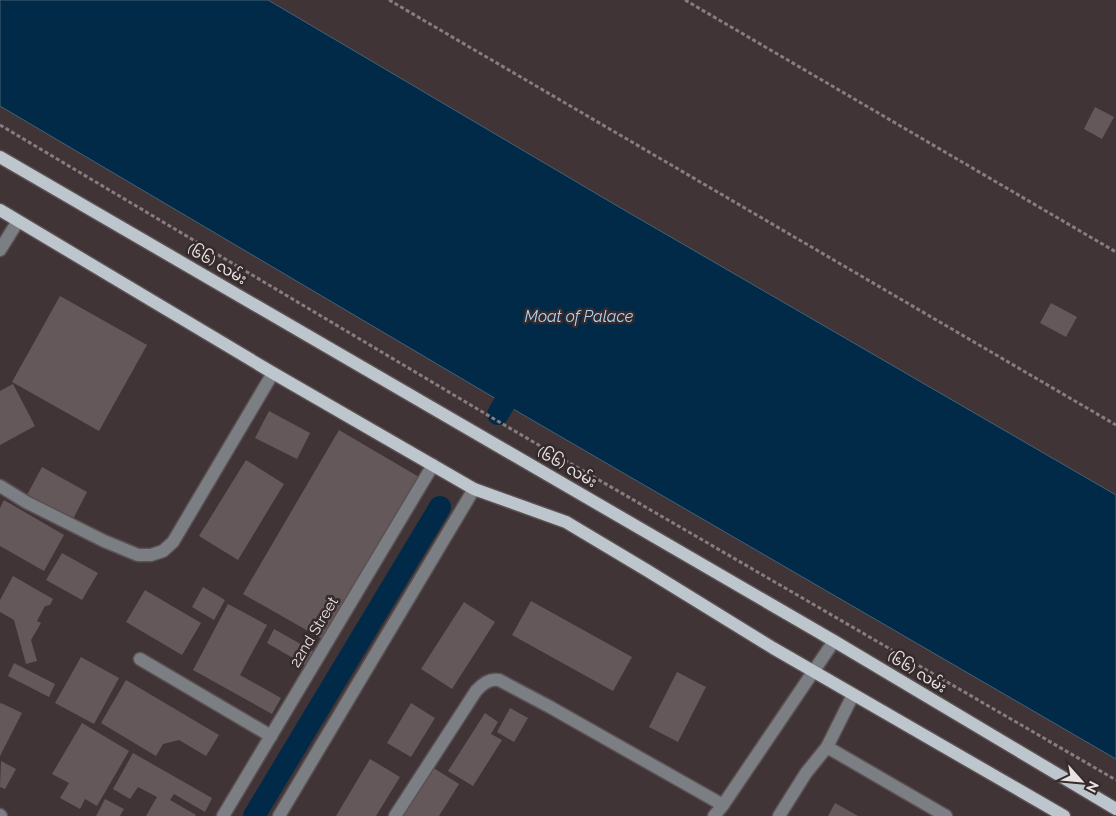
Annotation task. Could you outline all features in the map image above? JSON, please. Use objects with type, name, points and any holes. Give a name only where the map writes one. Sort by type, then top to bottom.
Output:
[{"type":"main road","name":"(၆၆) လမ်း","points":[[0,157],[834,641],[1116,809]]},
{"type":"main road","points":[[0,210],[474,489],[566,522],[648,570],[773,648],[1064,816]]},
{"type":"street","points":[[0,250],[18,221]]},
{"type":"street","points":[[0,486],[26,502],[125,550],[138,555],[151,555],[164,551],[173,542],[274,373]]},
{"type":"street","name":"22nd Street","points":[[223,816],[434,465]]},
{"type":"street","points":[[279,816],[474,489]]},
{"type":"street","points":[[714,816],[834,641]]},
{"type":"street","points":[[140,659],[271,736]]},
{"type":"street","points":[[395,816],[476,691],[481,685],[494,679],[550,707],[723,805]]},
{"type":"street","points":[[779,816],[806,773],[827,747],[853,695]]},
{"type":"street","points":[[827,747],[946,816]]},
{"type":"path","points":[[389,0],[1116,425]]},
{"type":"path","points":[[685,0],[1116,252]]},
{"type":"path","points":[[0,125],[506,426],[1116,780]]},
{"type":"water","name":"Moat of Palace","points":[[0,0],[268,0],[619,207],[1116,495],[1116,759],[520,413],[0,106]]},
{"type":"building","points":[[1095,107],[1114,117],[1102,139],[1084,129]]},
{"type":"building","points":[[60,296],[147,345],[99,431],[12,382]]},
{"type":"building","points":[[1051,303],[1077,317],[1066,337],[1040,323]]},
{"type":"building","points":[[13,384],[35,426],[0,445],[0,391]]},
{"type":"building","points":[[269,411],[310,433],[297,459],[255,438]]},
{"type":"building","points":[[339,430],[419,477],[324,640],[243,594]]},
{"type":"building","points":[[246,460],[284,484],[238,560],[199,536]]},
{"type":"building","points":[[42,467],[87,492],[73,519],[27,495]]},
{"type":"building","points":[[4,500],[64,535],[44,571],[0,546],[0,508]]},
{"type":"building","points":[[62,553],[98,573],[82,600],[46,580]]},
{"type":"building","points":[[13,576],[53,599],[50,605],[45,606],[37,621],[41,623],[31,640],[37,661],[26,664],[14,620],[0,612],[0,600]]},
{"type":"building","points":[[203,587],[225,600],[214,620],[192,607]]},
{"type":"building","points":[[145,590],[201,623],[182,655],[126,622]]},
{"type":"building","points":[[531,601],[632,657],[613,691],[512,635]]},
{"type":"building","points":[[464,602],[495,622],[452,689],[421,669]]},
{"type":"building","points":[[228,604],[267,625],[240,675],[281,698],[272,714],[193,670]]},
{"type":"building","points":[[274,629],[313,651],[305,665],[267,643]]},
{"type":"building","points":[[81,657],[119,678],[94,724],[55,703]]},
{"type":"building","points":[[14,663],[55,684],[49,697],[8,676]]},
{"type":"building","points":[[677,672],[706,687],[678,742],[649,727]]},
{"type":"building","points":[[126,680],[219,735],[206,756],[179,740],[163,744],[156,756],[101,723]]},
{"type":"building","points":[[411,703],[435,718],[411,757],[387,743]]},
{"type":"building","points":[[0,704],[22,713],[0,756]]},
{"type":"building","points":[[510,708],[528,718],[514,742],[497,732]]},
{"type":"building","points":[[485,713],[498,722],[491,734],[502,740],[473,786],[448,771]]},
{"type":"building","points":[[82,723],[129,751],[97,806],[85,799],[80,809],[60,798],[69,783],[52,774]]},
{"type":"building","points":[[133,753],[212,798],[205,812],[174,794],[170,800],[195,816],[146,816],[157,797],[138,787],[130,799],[113,789]]},
{"type":"building","points":[[370,759],[400,777],[376,816],[336,816]]},
{"type":"building","points":[[1,761],[16,769],[5,789],[0,787]]},
{"type":"building","points":[[432,767],[459,784],[439,816],[400,816]]},
{"type":"building","points":[[105,799],[124,809],[120,816],[96,816]]},
{"type":"building","points":[[835,803],[858,816],[828,816]]},
{"type":"waterway","points":[[498,414],[519,378]]},
{"type":"waterway","points":[[254,816],[440,507]]}]
